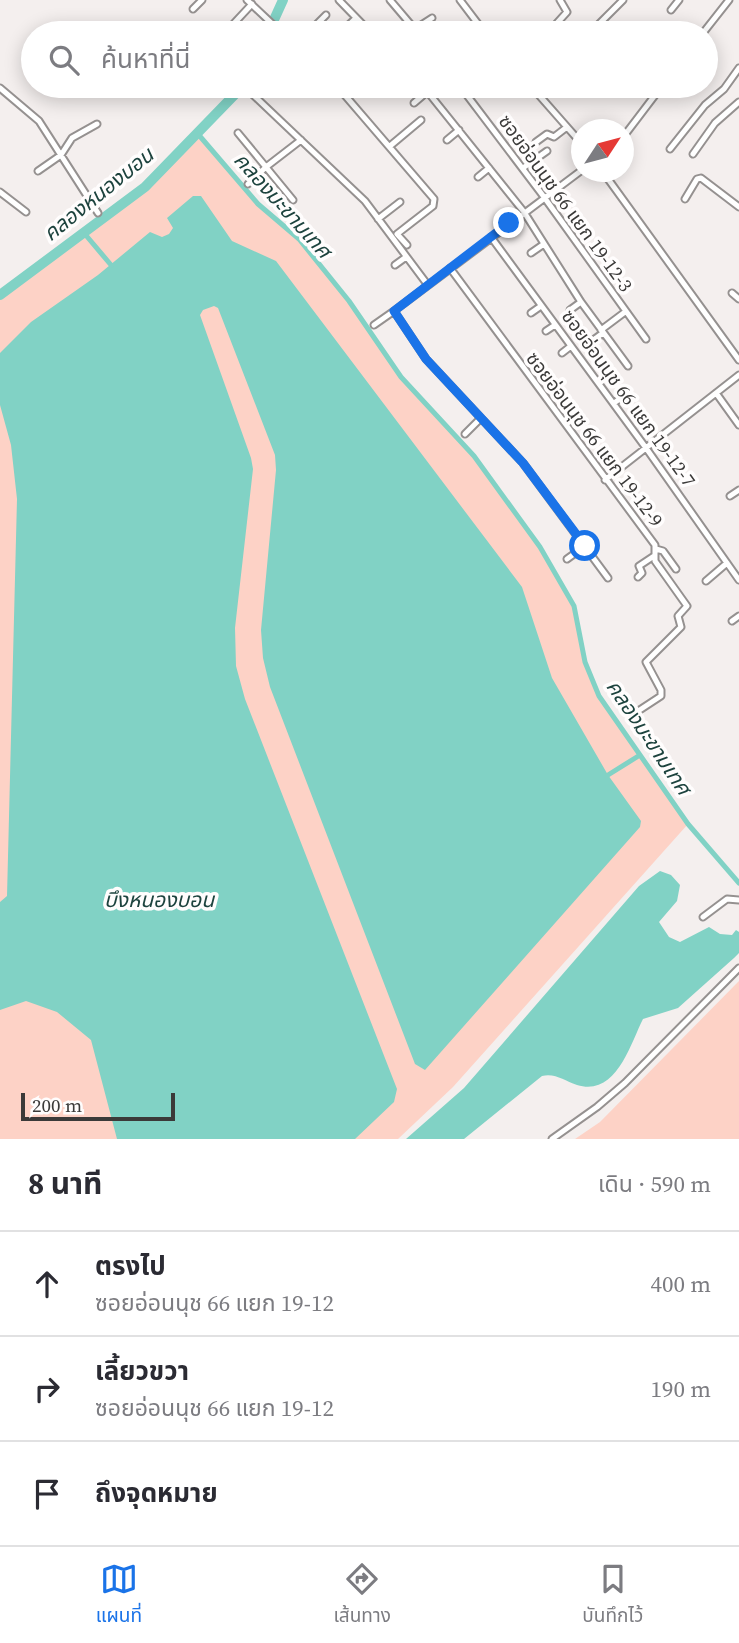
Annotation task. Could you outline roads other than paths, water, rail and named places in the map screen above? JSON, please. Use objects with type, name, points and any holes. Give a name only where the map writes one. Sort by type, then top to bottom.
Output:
[{"type":"street","points":[[193,9],[202,0]]},
{"type":"street","points":[[339,0],[356,19]]},
{"type":"street","points":[[390,0],[408,21]]},
{"type":"street","points":[[460,0],[476,21]]},
{"type":"street","points":[[559,21],[567,12],[560,0]]},
{"type":"street","points":[[602,21],[623,0]]},
{"type":"street","points":[[671,10],[679,0]]},
{"type":"street","points":[[712,21],[729,0]]},
{"type":"street","points":[[235,21],[250,2],[269,21]]},
{"type":"street","points":[[321,21],[326,16]]},
{"type":"street","points":[[428,21],[432,18]]},
{"type":"street","points":[[718,93],[739,68]]},
{"type":"street","points":[[0,88],[39,121],[98,213]]},
{"type":"street","points":[[257,98],[365,201],[428,284]]},
{"type":"street","points":[[348,98],[434,199],[433,206],[397,234],[407,245]]},
{"type":"street","points":[[414,103],[420,98]]},
{"type":"street","points":[[434,98],[524,212],[581,302],[628,366]]},
{"type":"street","name":"ซอยอ่อนนุช 66 แยก 19-12-3","points":[[469,98],[646,339]]},
{"type":"street","points":[[543,98],[571,132]]},
{"type":"street","points":[[634,123],[653,98]]},
{"type":"street","points":[[670,149],[713,98]]},
{"type":"street","points":[[693,154],[715,123],[739,102]]},
{"type":"street","points":[[390,146],[421,120]]},
{"type":"street","points":[[38,171],[61,155],[72,138],[97,124]]},
{"type":"street","points":[[536,142],[547,134],[554,137],[567,128]]},
{"type":"street","points":[[447,140],[459,130]]},
{"type":"street","points":[[238,133],[293,200]]},
{"type":"street","points":[[248,184],[301,140]]},
{"type":"street","points":[[523,169],[547,151]]},
{"type":"street","points":[[478,177],[489,168]]},
{"type":"street","points":[[374,325],[571,178]]},
{"type":"street","points":[[685,199],[697,179],[701,178],[739,207]]},
{"type":"street","points":[[610,182],[739,360]]},
{"type":"street","points":[[0,192],[26,212]]},
{"type":"street","points":[[378,219],[400,202]]},
{"type":"street","name":"ซอยอ่อนนุช 66 แยก 19-12-7","points":[[491,237],[614,403],[739,580]]},
{"type":"street","points":[[497,246],[506,240]]},
{"type":"street","points":[[531,253],[544,244]]},
{"type":"street","points":[[395,265],[406,257]]},
{"type":"street","name":"ซอยอ่อนนุช 66 แยก 19-12-9","points":[[450,268],[605,480],[655,552],[687,607],[678,616],[681,627],[646,662],[661,690],[660,696],[632,715],[624,710]]},
{"type":"street","points":[[732,293],[739,299]]},
{"type":"street","points":[[570,310],[581,302]]},
{"type":"street","points":[[531,313],[541,306]]},
{"type":"street","points":[[394,311],[426,359],[523,463],[608,578]]},
{"type":"street","points":[[592,341],[625,312]]},
{"type":"street","points":[[546,331],[555,325]]},
{"type":"street","points":[[562,353],[571,346]]},
{"type":"street","points":[[605,480],[739,374]]},
{"type":"street","points":[[716,393],[739,425]]},
{"type":"street","points":[[614,403],[624,396]]},
{"type":"street","points":[[465,434],[481,418]]},
{"type":"street","points":[[730,496],[739,490]]},
{"type":"street","points":[[567,559],[585,546]]},
{"type":"street","points":[[638,578],[642,573],[639,565],[655,552],[663,551],[676,569]]},
{"type":"street","points":[[706,581],[727,563]]},
{"type":"street","points":[[732,621],[739,616]]},
{"type":"street","points":[[703,917],[727,899],[739,900]]},
{"type":"street","points":[[552,1139],[625,1083],[739,968]]},
{"type":"water","name":"บึงหนองบอน","points":[[193,196],[201,196],[232,241],[276,261],[522,587],[552,678],[608,775],[641,821],[640,827],[425,1070],[415,1064],[270,687],[263,658],[261,630],[276,470],[275,455],[218,308],[214,306],[203,310],[200,315],[253,469],[235,628],[236,666],[245,699],[397,1089],[394,1102],[355,1139],[117,1139],[91,1040],[57,1012],[26,1001],[0,1010],[0,902],[7,896],[17,499],[11,445],[0,405],[0,353],[31,322],[98,275],[150,232],[162,237],[169,234],[173,228],[167,218]]},
{"type":"water","points":[[660,871],[671,875],[680,885],[677,901],[659,922],[669,937],[680,942],[709,927],[720,934],[732,935],[736,930],[739,932],[739,953],[678,1008],[643,1019],[620,1066],[602,1083],[590,1087],[556,1076],[542,1076],[464,1139],[406,1139],[464,1088],[639,886]]},
{"type":"waterway","name":"คลองหนองบอน","points":[[273,21],[283,0]]},
{"type":"waterway","name":"คลองหนองบอน","points":[[0,295],[145,187],[231,98]]},
{"type":"waterway","name":"คลองมะขามเทศ","points":[[198,134],[258,204],[299,239],[349,301],[401,377],[474,456],[540,547],[574,606],[585,662],[599,696],[688,824],[739,883]]},
{"type":"waterway","points":[[84,233],[111,265]]},
{"type":"waterway","points":[[608,775],[640,755]]}]
